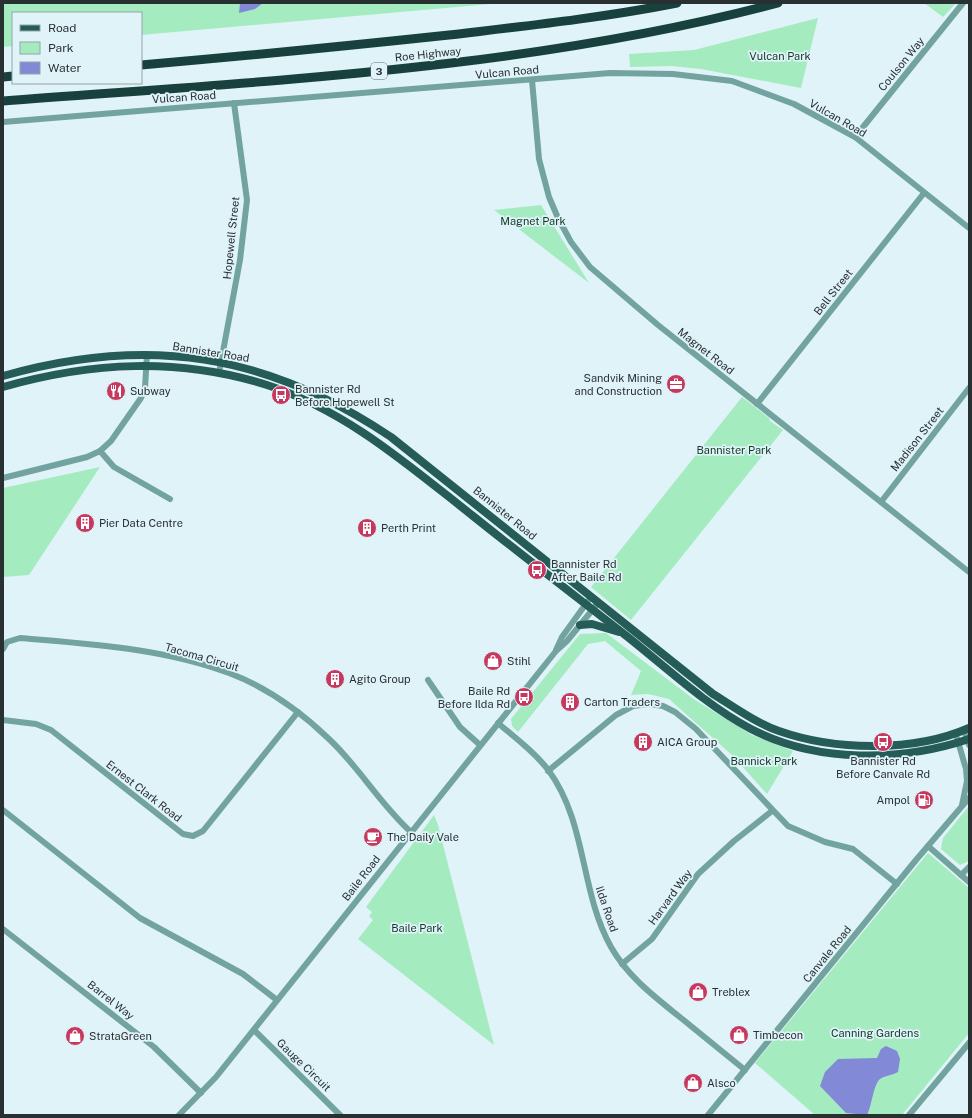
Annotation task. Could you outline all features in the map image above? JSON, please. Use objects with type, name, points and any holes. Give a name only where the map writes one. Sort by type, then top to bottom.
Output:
[{"type":"highway","name":"Roe Highway","points":[[142,66],[304,51],[531,26],[614,15],[677,3]]},
{"type":"highway","name":"Roe Highway","points":[[3,100],[310,79],[514,57],[686,26],[778,3]]},
{"type":"main road","name":"Bannister Road","points":[[3,376],[78,359],[147,354],[193,358],[271,375],[345,408],[369,423],[420,460],[713,694],[756,721],[780,731],[830,743],[872,746],[918,742],[967,729]]},
{"type":"main road","name":"Bannister Road","points":[[3,387],[80,370],[146,366],[193,369],[219,373],[284,392],[326,410],[355,426],[398,457],[707,701],[752,729],[776,739],[829,753],[871,756],[906,754],[969,741]]},
{"type":"main road","points":[[580,625],[592,624],[622,633]]},
{"type":"street","name":"Coulson Way","points":[[855,137],[963,3]]},
{"type":"street","name":"Vulcan Road","points":[[3,122],[610,73],[673,74],[732,81],[794,104],[855,137],[969,228]]},
{"type":"street","name":"Magnet Road","points":[[532,80],[539,159],[544,177],[558,218],[579,253],[590,267],[608,284],[757,404],[969,572]]},
{"type":"street","name":"Hopewell Street","points":[[219,373],[240,260],[247,200],[234,103]]},
{"type":"street","name":"Bell Street","points":[[757,404],[924,193]]},
{"type":"street","points":[[3,478],[87,457],[100,451],[111,441],[141,398],[145,388],[147,354]]},
{"type":"street","name":"Madison Street","points":[[881,502],[969,388]]},
{"type":"street","points":[[100,451],[114,467],[170,499]]},
{"type":"street","name":"Baile Road","points":[[556,651],[562,637],[591,597]]},
{"type":"street","name":"Baile Road","points":[[179,1115],[201,1093],[254,1030],[480,745],[556,651],[567,642],[598,603]]},
{"type":"street","name":"Tacoma Circuit","points":[[3,649],[7,642],[20,638],[116,646],[159,655],[229,673],[264,689],[298,712],[330,739],[393,816],[411,832]]},
{"type":"street","points":[[428,680],[460,727],[480,745]]},
{"type":"street","points":[[548,771],[616,715],[632,706],[649,704],[663,706],[675,712],[696,729],[772,811],[788,826],[825,842],[853,849],[897,884]]},
{"type":"street","name":"Ernest Clark Road","points":[[3,720],[36,724],[52,730],[183,834],[193,836],[203,831],[298,712]]},
{"type":"street","name":"Ilda Road","points":[[498,723],[527,748],[548,771],[562,794],[573,822],[593,903],[603,932],[622,964],[647,990],[745,1070]]},
{"type":"street","points":[[967,729],[969,741]]},
{"type":"street","name":"Canvale Road","points":[[955,733],[966,769],[967,782],[962,806]]},
{"type":"street","name":"Canvale Road","points":[[708,1115],[969,798]]},
{"type":"street","points":[[3,810],[140,918],[243,974],[277,1000]]},
{"type":"street","name":"Harvard Way","points":[[622,964],[652,939],[698,874],[734,841],[772,811]]},
{"type":"street","points":[[928,846],[969,882]]},
{"type":"street","points":[[961,875],[969,867]]},
{"type":"street","name":"Barrel Way","points":[[3,929],[154,1047],[201,1093]]},
{"type":"street","name":"Gauge Circuit","points":[[254,1030],[340,1115]]},
{"type":"street","points":[[909,1115],[969,1043]]},
{"type":"green space","points":[[3,3],[502,3],[142,35],[142,12],[12,12],[12,46],[3,47]]},
{"type":"green space","points":[[924,3],[956,3],[943,17]]},
{"type":"green space","name":"Vulcan Park","points":[[818,18],[801,88],[701,69],[671,66],[630,67],[629,54],[694,50]]},
{"type":"green space","name":"Magnet Park","points":[[541,205],[589,283],[494,210]]},
{"type":"green space","name":"Bannister Park","points":[[742,397],[783,430],[631,620],[591,587]]},
{"type":"green space","points":[[100,467],[29,575],[3,577],[3,488]]},
{"type":"green space","name":"Bannick Park","points":[[606,633],[695,700],[752,735],[793,751],[767,794],[733,756],[669,699],[648,694],[631,695],[641,671],[605,641],[588,644],[518,732],[512,726],[511,719],[580,634]]},
{"type":"green space","points":[[969,806],[969,861],[960,865],[941,849],[943,838]]},
{"type":"green space","name":"Baile Park","points":[[434,815],[438,825],[494,1045],[358,939],[373,920],[369,916],[372,912],[366,907]]},
{"type":"green space","name":"Canning Gardens","points":[[928,853],[969,888],[969,1033],[902,1115],[815,1115],[755,1063]]},
{"type":"water","points":[[240,3],[263,3],[255,9],[239,13]]},
{"type":"water","points":[[886,1046],[897,1051],[900,1059],[898,1072],[880,1079],[874,1091],[867,1115],[846,1113],[820,1086],[825,1072],[838,1059],[877,1058],[881,1049]]},
{"type":"place","name":"Sandvik Mining and Construction","points":[[676,384]]},
{"type":"place","name":"Subway","points":[[116,391]]},
{"type":"place","name":"Bannister Rd Before Hopewell St","points":[[281,395]]},
{"type":"place","name":"Pier Data Centre","points":[[85,523]]},
{"type":"place","name":"Perth Print","points":[[367,528]]},
{"type":"place","name":"Bannister Rd After Baile Rd","points":[[537,570]]},
{"type":"place","name":"Stihl","points":[[493,661]]},
{"type":"place","name":"Agito Group","points":[[335,679]]},
{"type":"place","name":"Baile Rd Before Ilda Rd","points":[[524,697]]},
{"type":"place","name":"Carton Traders","points":[[570,702]]},
{"type":"place","name":"AICA Group","points":[[643,742]]},
{"type":"place","name":"Bannister Rd Before Canvale Rd","points":[[883,742]]},
{"type":"place","name":"Ampol","points":[[924,800]]},
{"type":"place","name":"The Daily Vale","points":[[373,837]]},
{"type":"place","name":"Treblex","points":[[698,992]]},
{"type":"place","name":"Timbecon","points":[[739,1035]]},
{"type":"place","name":"StrataGreen","points":[[75,1036]]},
{"type":"place","name":"Alsco","points":[[693,1083]]}]
